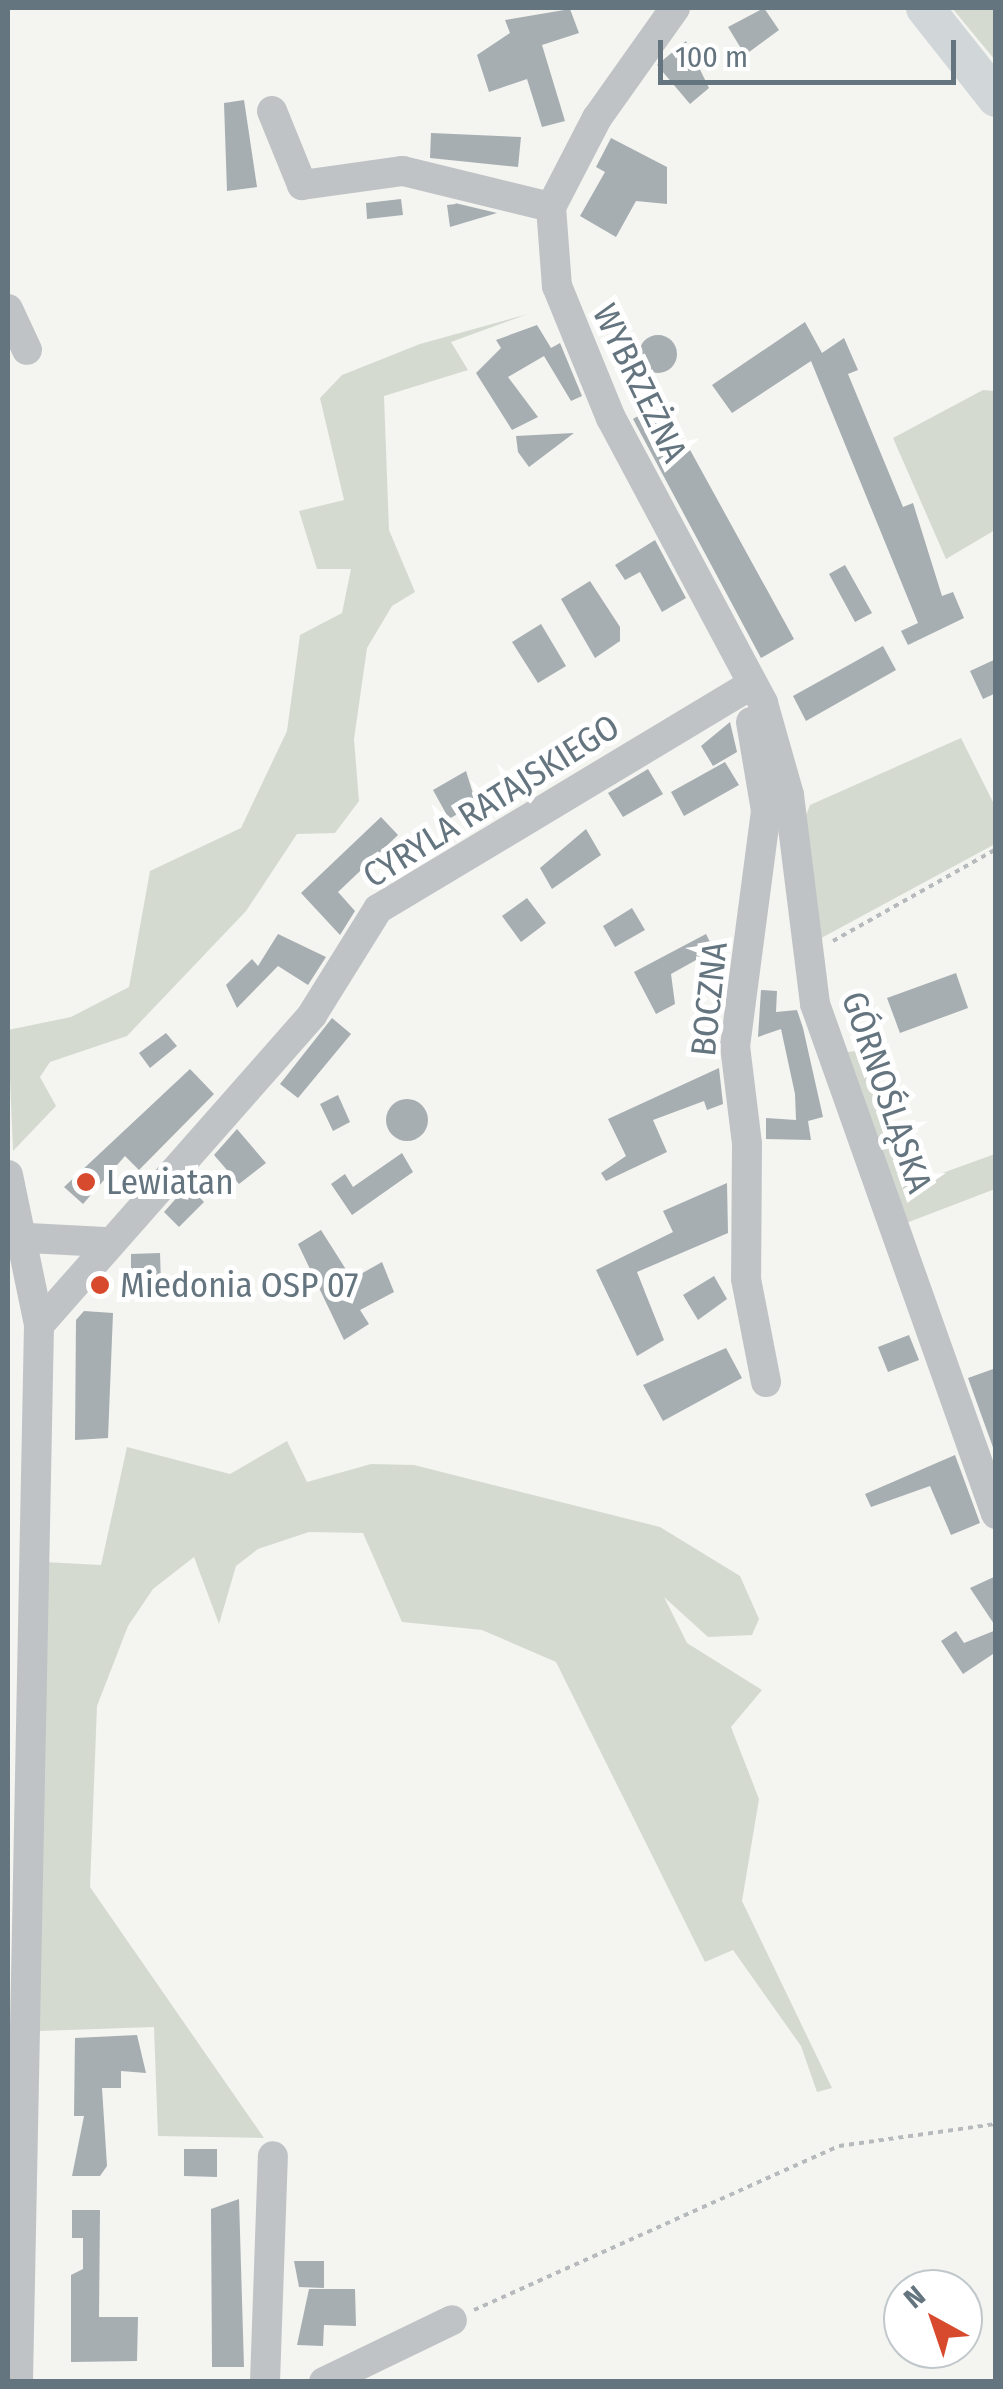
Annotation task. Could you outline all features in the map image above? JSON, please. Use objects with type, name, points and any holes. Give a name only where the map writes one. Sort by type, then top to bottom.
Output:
[{"type":"main road","points":[[925,8],[996,98]]},
{"type":"street","points":[[272,111],[302,186],[403,171],[551,207],[597,118],[675,8]]},
{"type":"street","name":"WYBRZEŻNA","points":[[551,207],[564,317],[753,684]]},
{"type":"street","points":[[8,309],[27,350]]},
{"type":"street","name":"GÓRNOŚLĄSKA","points":[[753,684],[789,795],[806,953],[829,1049],[996,1514]]},
{"type":"street","name":"CYRYLA RATAJSKIEGO","points":[[39,1324],[105,1242],[312,1015],[378,908],[753,684]]},
{"type":"street","name":"BOCZNA","points":[[753,684],[766,811],[735,1046],[747,1144],[746,1279],[766,1382]]},
{"type":"street","points":[[8,1175],[28,1238],[39,1324],[20,1447],[18,2382]]},
{"type":"street","points":[[28,1238],[105,1242]]},
{"type":"street","points":[[265,2382],[272,2156]]},
{"type":"street","points":[[324,2382],[452,2320]]},
{"type":"path","points":[[806,953],[996,849]]},
{"type":"path","points":[[452,2320],[840,2146],[996,2124]]},
{"type":"shaded area","points":[[952,8],[995,8],[995,60]]},
{"type":"shaded area","points":[[528,314],[451,342],[468,370],[384,396],[389,530],[415,592],[392,606],[367,648],[354,739],[359,801],[335,833],[297,834],[246,911],[127,1036],[50,1062],[40,1077],[56,1106],[13,1151],[8,1030],[71,1017],[129,987],[150,871],[241,828],[287,731],[300,635],[342,613],[351,569],[317,569],[299,511],[344,500],[320,398],[342,375],[420,344]]},
{"type":"shaded area","points":[[983,390],[995,391],[995,530],[946,559],[893,438]]},
{"type":"shaded area","points":[[961,738],[995,806],[995,844],[814,942],[801,828],[810,805]]},
{"type":"shaded area","points":[[883,1048],[879,1094],[912,1184],[995,1154],[995,1189],[901,1225],[838,1053]]},
{"type":"shaded area","points":[[287,1441],[307,1482],[371,1464],[414,1465],[660,1527],[740,1576],[759,1619],[752,1635],[708,1637],[664,1597],[687,1643],[762,1690],[731,1727],[759,1799],[742,1901],[832,2088],[817,2092],[801,2046],[733,1950],[705,1962],[556,1662],[482,1630],[402,1622],[363,1533],[309,1532],[258,1549],[236,1566],[219,1624],[194,1557],[153,1589],[128,1626],[97,1706],[90,1887],[264,2138],[158,2136],[154,2027],[39,2031],[44,1562],[101,1565],[127,1447],[230,1474]]},
{"type":"building","points":[[764,8],[779,30],[745,55],[728,27]]},
{"type":"building","points":[[570,9],[579,33],[542,45],[565,121],[542,127],[527,79],[489,92],[477,55],[510,33],[505,20]]},
{"type":"building","points":[[686,41],[709,88],[690,104],[657,65]]},
{"type":"building","points":[[244,100],[257,187],[227,191],[224,103]]},
{"type":"building","points":[[431,133],[521,137],[518,167],[430,158]]},
{"type":"building","points":[[611,138],[667,167],[667,204],[636,201],[616,237],[580,216],[605,172],[596,167]]},
{"type":"building","points":[[401,199],[403,215],[367,219],[366,203]]},
{"type":"building","points":[[447,205],[497,213],[450,227]]},
{"type":"building","points":[[805,322],[822,353],[844,338],[858,370],[848,374],[903,507],[913,503],[942,596],[953,592],[964,618],[908,645],[901,631],[918,623],[811,361],[732,413],[712,385]]},
{"type":"building","points":[[537,325],[551,348],[560,343],[582,396],[571,401],[544,356],[508,377],[538,417],[512,430],[476,373],[501,348],[496,340]]},
{"type":"building","points":[[658,335],[671,341],[677,354],[671,367],[658,373],[645,367],[639,354],[645,341]]},
{"type":"building","points":[[656,405],[671,432],[678,428],[794,639],[761,658],[633,419]]},
{"type":"building","points":[[574,433],[529,467],[518,452],[516,436]]},
{"type":"building","points":[[655,540],[686,598],[662,612],[640,572],[625,580],[615,565]]},
{"type":"building","points":[[845,565],[872,613],[855,622],[829,574]]},
{"type":"building","points":[[590,581],[620,627],[620,641],[595,658],[561,599]]},
{"type":"building","points":[[541,624],[566,666],[538,683],[512,642]]},
{"type":"building","points":[[883,646],[896,670],[806,721],[793,696]]},
{"type":"building","points":[[996,659],[996,693],[983,699],[970,671]]},
{"type":"building","points":[[730,722],[737,752],[713,766],[701,746]]},
{"type":"building","points":[[725,762],[739,785],[684,816],[671,792]]},
{"type":"building","points":[[648,769],[663,794],[623,817],[608,793]]},
{"type":"building","points":[[466,771],[476,803],[449,819],[433,790]]},
{"type":"building","points":[[381,817],[398,835],[338,892],[355,911],[340,935],[301,893]]},
{"type":"building","points":[[586,829],[601,855],[552,889],[540,868]]},
{"type":"building","points":[[527,898],[546,923],[521,942],[502,916]]},
{"type":"building","points":[[632,908],[645,930],[615,947],[603,926]]},
{"type":"building","points":[[278,934],[326,957],[308,985],[278,966],[237,1008],[226,985],[252,959],[258,966]]},
{"type":"building","points":[[706,934],[714,950],[671,974],[675,1004],[656,1014],[634,972]]},
{"type":"building","points":[[956,973],[968,1008],[900,1033],[887,998]]},
{"type":"building","points":[[761,990],[777,991],[776,1012],[797,1010],[803,1028],[823,1117],[808,1121],[811,1140],[766,1139],[766,1118],[796,1120],[795,1094],[781,1029],[758,1037]]},
{"type":"building","points":[[332,1018],[351,1034],[298,1098],[280,1084]]},
{"type":"building","points":[[166,1033],[177,1046],[150,1068],[139,1053]]},
{"type":"building","points":[[719,1068],[723,1104],[707,1110],[704,1101],[653,1120],[667,1152],[606,1181],[601,1173],[626,1156],[608,1119]]},
{"type":"building","points":[[190,1069],[214,1094],[139,1170],[125,1156],[83,1204],[64,1187]]},
{"type":"building","points":[[338,1095],[350,1122],[333,1131],[320,1104]]},
{"type":"building","points":[[407,1099],[422,1105],[428,1120],[422,1135],[407,1141],[392,1135],[386,1120],[392,1105]]},
{"type":"building","points":[[237,1129],[266,1163],[239,1184],[214,1155]]},
{"type":"building","points":[[402,1153],[413,1172],[352,1215],[331,1184],[345,1174],[353,1187]]},
{"type":"building","points":[[727,1183],[728,1233],[637,1272],[664,1340],[637,1356],[596,1270],[673,1232],[663,1211]]},
{"type":"building","points":[[188,1185],[204,1202],[179,1227],[164,1212]]},
{"type":"building","points":[[321,1230],[352,1279],[382,1262],[394,1292],[360,1310],[369,1324],[344,1340],[298,1244]]},
{"type":"building","points":[[160,1253],[161,1283],[131,1284],[131,1254]]},
{"type":"building","points":[[714,1276],[727,1299],[698,1320],[683,1295]]},
{"type":"building","points":[[84,1311],[113,1313],[108,1438],[75,1440],[76,1320]]},
{"type":"building","points":[[909,1335],[919,1360],[888,1372],[878,1347]]},
{"type":"building","points":[[726,1348],[742,1378],[663,1421],[643,1385]]},
{"type":"building","points":[[996,1368],[996,1453],[995,1453],[968,1378]]},
{"type":"building","points":[[955,1455],[980,1523],[951,1535],[930,1486],[871,1507],[865,1494]]},
{"type":"building","points":[[996,1576],[996,1627],[970,1588]]},
{"type":"building","points":[[996,1630],[996,1652],[963,1674],[941,1641],[956,1631],[964,1643]]},
{"type":"building","points":[[137,2035],[146,2073],[121,2071],[121,2088],[102,2088],[107,2166],[100,2176],[72,2176],[84,2116],[74,2116],[75,2038]]},
{"type":"building","points":[[184,2149],[217,2149],[217,2177],[184,2176]]},
{"type":"building","points":[[239,2199],[244,2367],[212,2367],[211,2209]]},
{"type":"building","points":[[72,2210],[100,2210],[99,2317],[138,2317],[137,2361],[71,2362],[71,2275],[83,2269],[83,2238],[72,2238]]},
{"type":"building","points":[[294,2261],[324,2261],[324,2288],[299,2287]]},
{"type":"building","points":[[309,2289],[355,2289],[356,2326],[324,2325],[323,2346],[297,2345]]},
{"type":"place","name":"Lewiatan","points":[[86,1182]]},
{"type":"place","name":"Miedonia OSP 07","points":[[100,1285]]}]
